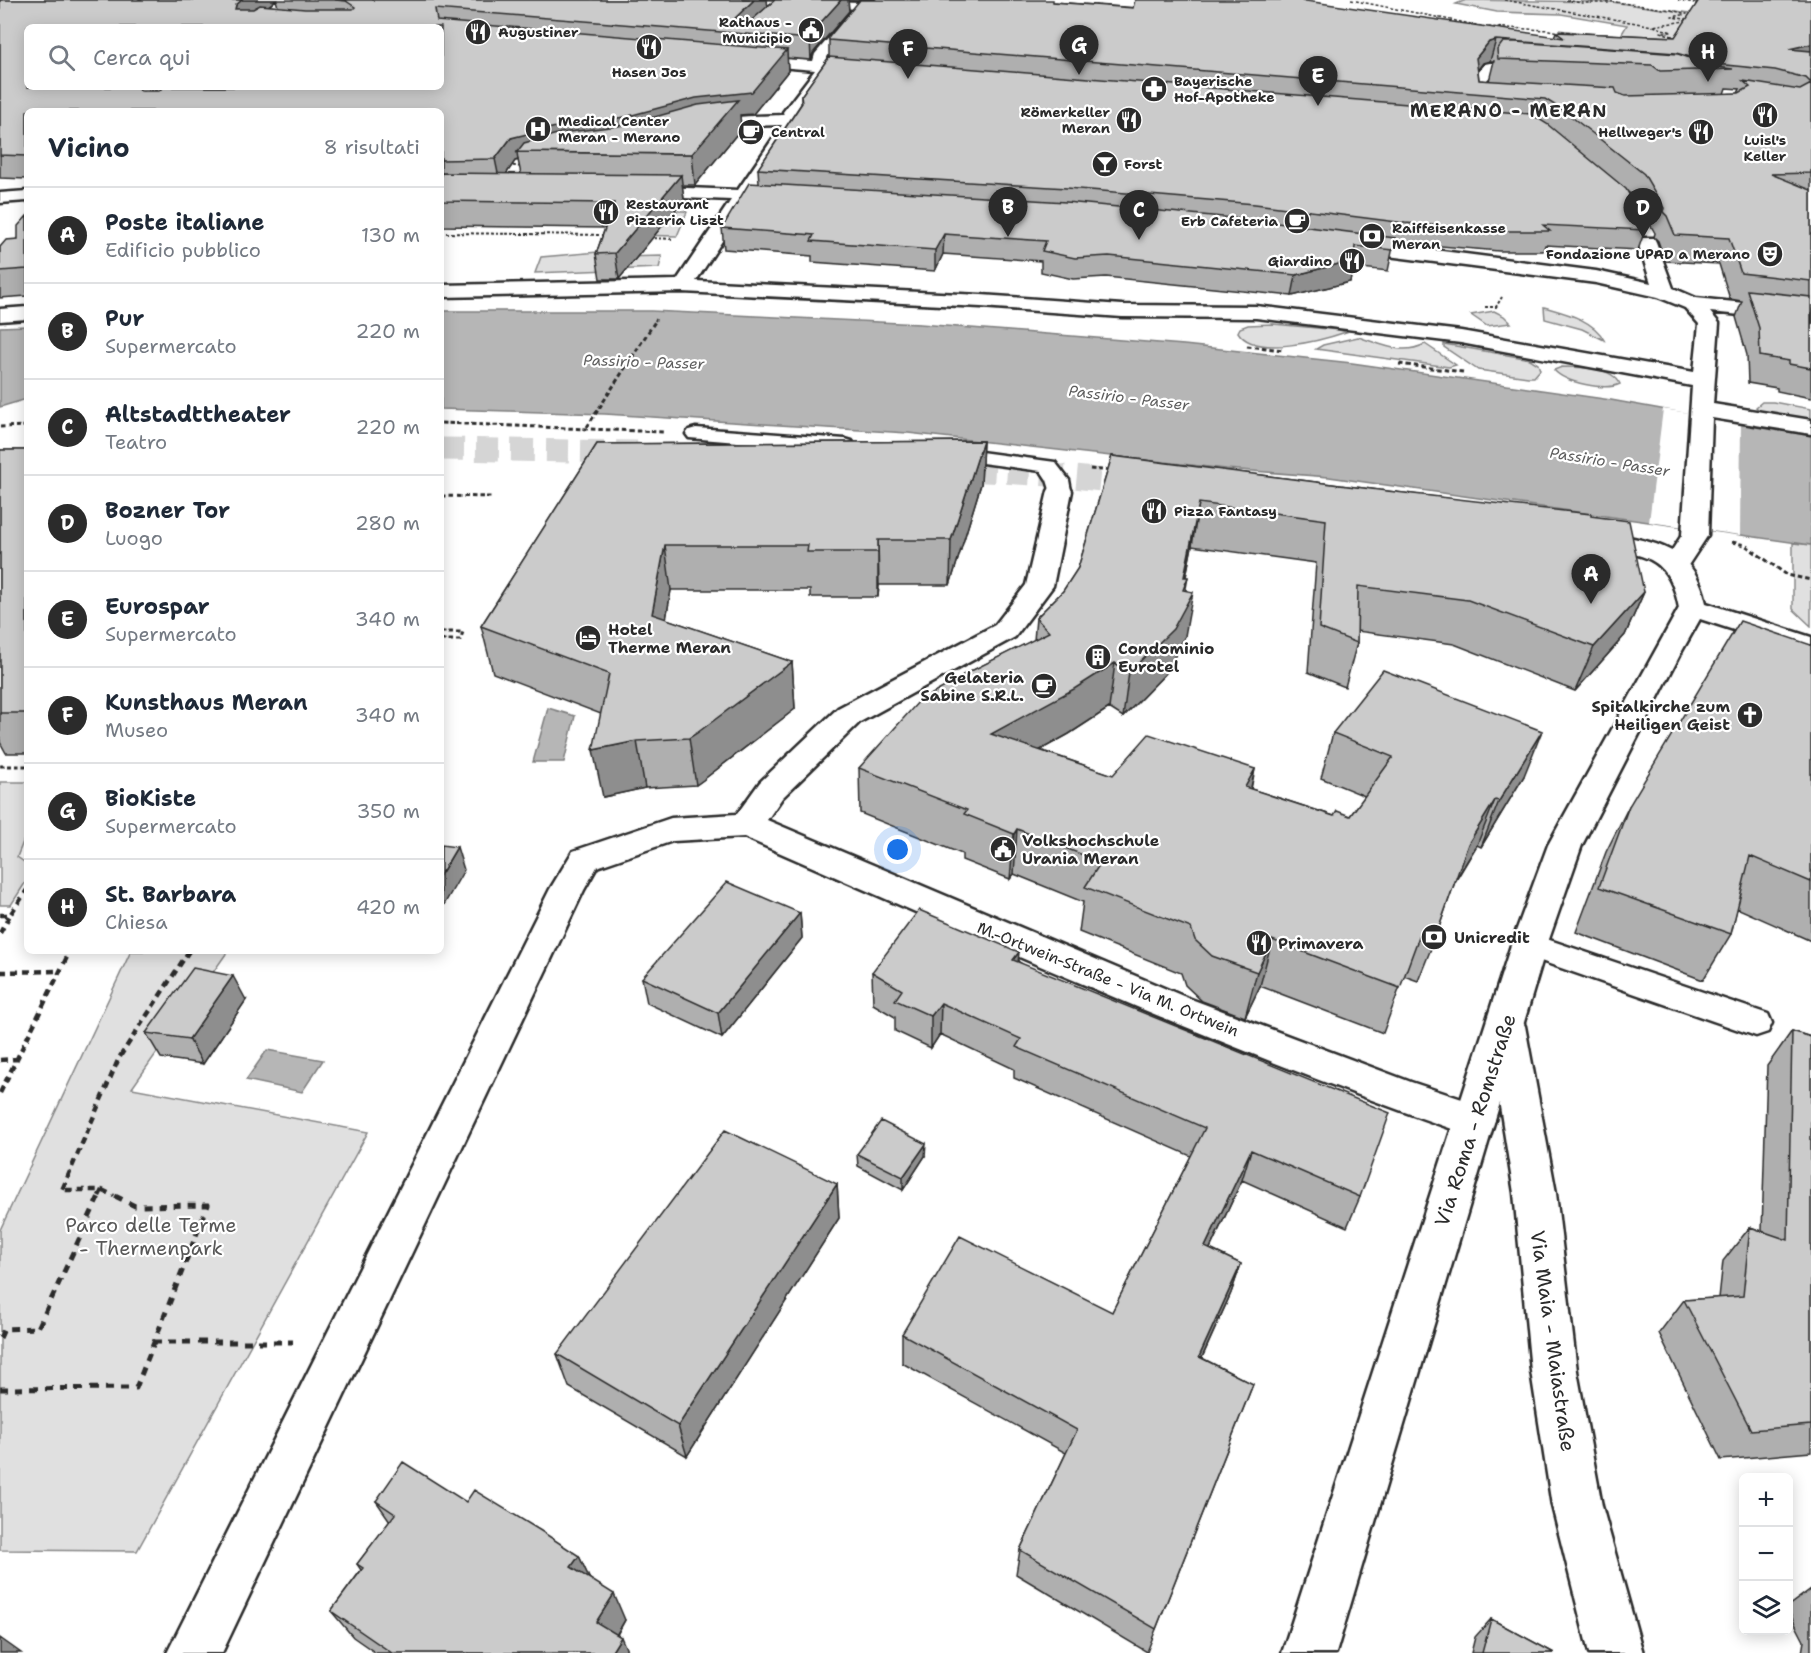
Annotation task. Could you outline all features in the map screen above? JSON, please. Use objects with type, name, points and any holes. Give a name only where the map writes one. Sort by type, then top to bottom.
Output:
[{"type":"street","points":[[683,285],[793,120],[791,112],[822,71],[820,57],[864,3]]},
{"type":"street","points":[[722,58],[887,71]]},
{"type":"street","points":[[1521,99],[1480,97],[1479,81],[1490,67],[1553,70]]},
{"type":"street","points":[[675,134],[698,127],[746,121],[793,120]]},
{"type":"street","points":[[625,191],[801,198]]},
{"type":"street","points":[[0,203],[14,204],[24,199]]},
{"type":"street","points":[[1644,234],[1663,264],[1664,292]]},
{"type":"street","points":[[1333,243],[1596,277],[1664,292],[1692,304],[1811,316]]},
{"type":"street","points":[[444,291],[683,285],[1122,311],[1256,312],[1422,331],[1704,381]]},
{"type":"street","points":[[1676,564],[1695,532],[1709,323],[1692,304]]},
{"type":"street","points":[[0,315],[24,313]]},
{"type":"street","points":[[1702,412],[1811,426]]},
{"type":"street","points":[[194,1653],[567,889],[585,859],[671,830],[747,825],[771,790],[849,715],[1005,631],[1039,586],[1054,478]]},
{"type":"street","points":[[1562,534],[1646,549],[1676,564],[1686,574],[1690,584],[1693,608],[1811,646]]},
{"type":"street","name":"Via Roma - Romstraße","points":[[1309,1653],[1506,1026],[1529,945],[1565,845],[1693,608]]},
{"type":"street","name":"M.-Ortwein-Straße - Via M. Ortwein","points":[[747,825],[1170,1006],[1401,1095],[1475,1120]]},
{"type":"street","name":"Via Maia - Maiastraße","points":[[1506,1026],[1534,1193],[1554,1371],[1577,1506],[1616,1653]]},
{"type":"lane","points":[[748,0],[783,3],[864,3]]},
{"type":"lane","points":[[765,18],[783,3]]},
{"type":"lane","points":[[696,434],[868,447]]},
{"type":"lane","points":[[925,451],[1054,478]]},
{"type":"lane","points":[[1529,945],[1756,1023]]},
{"type":"path","points":[[1351,0],[1486,27],[1582,33]]},
{"type":"path","points":[[1504,0],[1653,26],[1672,32],[1661,32],[1675,37],[1666,37]]},
{"type":"path","points":[[1566,0],[1581,3],[1619,3]]},
{"type":"path","points":[[1601,0],[1692,12]]},
{"type":"path","points":[[1678,0],[1701,4]]},
{"type":"path","points":[[1653,26],[1691,20],[1672,17],[1687,14],[1671,10]]},
{"type":"path","points":[[1549,30],[1569,35]]},
{"type":"path","points":[[499,164],[522,167]]},
{"type":"path","points":[[444,233],[611,235]]},
{"type":"path","points":[[642,238],[679,239]]},
{"type":"path","points":[[1199,311],[1225,344],[1287,351]]},
{"type":"path","points":[[587,427],[656,319]]},
{"type":"path","points":[[1392,363],[1463,372]]},
{"type":"path","points":[[444,423],[587,427],[696,434]]},
{"type":"path","points":[[0,427],[24,426]]},
{"type":"path","points":[[1054,478],[1117,471]]},
{"type":"path","points":[[444,496],[491,497]]},
{"type":"path","points":[[1744,545],[1787,575],[1811,580]]},
{"type":"path","points":[[444,632],[463,632],[460,640],[444,640]]},
{"type":"path","points":[[0,766],[24,766]]},
{"type":"path","points":[[0,933],[24,894]]},
{"type":"path","points":[[0,915],[10,915]]},
{"type":"path","points":[[0,1093],[68,954]]},
{"type":"path","points":[[0,1389],[136,1388],[208,1205],[135,1206],[102,1190],[62,1190],[119,1058],[187,954]]},
{"type":"path","points":[[0,972],[60,971]]},
{"type":"path","points":[[0,1060],[17,1059]]},
{"type":"path","points":[[0,1338],[4,1329],[38,1328],[102,1190]]},
{"type":"path","points":[[153,1342],[348,1341]]},
{"type":"green space","points":[[1466,0],[1612,2],[1811,30],[1811,56],[1752,52],[1748,44],[1734,41],[1736,37],[1688,37],[1689,39],[1733,42],[1732,46],[1695,47],[1736,58],[1611,52],[1592,48],[1558,30],[1620,37],[1627,25],[1561,14],[1497,12],[1456,4]]},
{"type":"green space","points":[[645,210],[687,212],[677,236],[632,235]]},
{"type":"green space","points":[[610,251],[620,257],[662,256],[659,268],[535,273],[541,257]]},
{"type":"green space","points":[[1544,307],[1585,322],[1593,327],[1604,340],[1582,329],[1545,319]]},
{"type":"green space","points":[[1494,311],[1511,323],[1487,326],[1471,315]]},
{"type":"green space","points":[[1273,324],[1346,332],[1306,343],[1273,346],[1258,345],[1246,340],[1238,332],[1240,328],[1248,325]]},
{"type":"green space","points":[[1358,337],[1400,349],[1425,344],[1456,365],[1449,367],[1316,349],[1323,345]]},
{"type":"green space","points":[[1444,344],[1530,359],[1538,364],[1540,370],[1534,377],[1528,377],[1478,370],[1444,347]]},
{"type":"green space","points":[[1562,367],[1603,371],[1616,378],[1620,384],[1605,387],[1576,382],[1559,375],[1554,370]]},
{"type":"green space","points":[[1762,402],[1811,409],[1811,423],[1762,413],[1756,407]]},
{"type":"green space","points":[[1793,543],[1811,545],[1811,626],[1793,609]]},
{"type":"green space","points":[[0,782],[24,782],[24,840],[17,857],[24,862],[24,885],[11,905],[0,905]]},
{"type":"green space","name":"Parco delle Terme - Thermenpark","points":[[130,954],[226,954],[132,1088],[368,1132],[137,1551],[0,1550],[0,1230]]},
{"type":"water","name":"Passirio - Passer","points":[[444,311],[651,311],[920,324],[1184,345],[1352,363],[1611,400],[1811,436],[1811,545],[1329,477],[1226,469],[908,433],[605,414],[444,409]]},
{"type":"water","points":[[24,326],[24,400],[0,407],[0,327]]},
{"type":"water","points":[[548,708],[575,716],[564,762],[533,762]]},
{"type":"water","points":[[267,1050],[323,1060],[302,1092],[246,1080]]},
{"type":"pier","points":[[1663,409],[1741,421],[1740,535],[1649,522]]},
{"type":"building","points":[[0,0],[242,0],[235,9],[253,9],[260,5],[305,9],[353,9],[355,7],[346,1],[335,0],[754,0],[733,20],[733,23],[741,27],[775,0],[841,0],[812,32],[810,39],[435,9],[437,21],[787,50],[752,92],[696,98],[625,117],[560,126],[511,138],[495,159],[444,160],[444,108],[24,108],[24,156],[0,155]]},
{"type":"building","points":[[860,0],[1053,0],[1053,2],[1133,8],[1135,0],[1299,0],[1564,38],[1556,32],[1675,37],[1699,0],[1811,0],[1811,44],[1789,49],[1811,51],[1811,83],[1806,78],[1775,70],[1716,64],[1676,53],[1496,40],[1489,42],[1476,58],[1479,80],[1615,88],[1617,93],[1625,96],[1739,93],[1750,87],[1743,81],[1800,90],[1811,84],[1811,173],[1771,174],[1811,190],[1811,281],[1741,273],[1729,238],[1675,235],[1663,212],[1664,208],[1644,174],[1563,110],[1545,99],[829,40],[829,37]]},
{"type":"building","points":[[1503,42],[1678,54],[1716,67],[1733,69],[1660,71],[1652,65],[1498,59],[1497,50]]},
{"type":"building","points":[[829,57],[1531,114],[1547,124],[1626,189],[1644,219],[1645,230],[1543,225],[1550,231],[1505,231],[1405,223],[1255,204],[1067,188],[758,169],[802,103],[801,96]]},
{"type":"building","points":[[738,100],[692,154],[517,152],[524,143],[561,133],[626,125],[698,105]]},
{"type":"building","points":[[444,173],[681,175],[615,253],[596,254],[614,203],[444,201]]},
{"type":"building","points":[[749,183],[1066,202],[1254,220],[1395,238],[1393,250],[1355,246],[1354,260],[1296,275],[1109,256],[1075,258],[1042,251],[1046,241],[944,234],[935,250],[811,241],[814,235],[722,228]]},
{"type":"building","points":[[24,219],[24,269],[0,271],[0,247],[6,240],[18,239],[18,226]]},
{"type":"building","points":[[1747,290],[1811,297],[1811,368],[1760,356],[1759,328]]},
{"type":"building","name":"Hotel Therme Meran","points":[[983,441],[951,540],[878,540],[878,552],[807,552],[808,545],[665,545],[652,614],[792,662],[689,738],[637,741],[593,750],[609,674],[481,626],[597,444]]},
{"type":"building","points":[[0,450],[24,450],[24,713],[0,713]]},
{"type":"building","points":[[1112,456],[1591,514],[1591,516],[1629,521],[1644,592],[1594,647],[1468,600],[1358,586],[1357,643],[1319,628],[1326,520],[1199,503],[1184,577],[1188,577],[1183,590],[1193,592],[1173,629],[1129,672],[1115,663],[1074,689],[991,734],[1113,775],[1149,734],[1255,769],[1245,787],[1334,816],[1337,811],[1350,816],[1393,757],[1333,733],[1383,670],[1542,731],[1499,801],[1495,800],[1468,844],[1436,936],[1421,931],[1400,988],[1272,940],[1257,972],[1212,956],[1195,940],[1191,928],[1085,887],[1101,862],[1017,829],[1014,834],[964,814],[967,810],[859,768],[919,701],[965,676],[963,675],[1049,632],[1036,618],[1063,591],[1078,568]]},
{"type":"building","points":[[1740,621],[1811,645],[1811,882],[1750,856],[1731,934],[1599,887],[1629,806]]},
{"type":"building","points":[[444,845],[457,847],[444,869]]},
{"type":"building","points":[[727,882],[800,913],[718,1013],[642,978]]},
{"type":"building","points":[[919,910],[1019,952],[1013,960],[1390,1113],[1360,1197],[1251,1150],[1205,1247],[1241,1264],[1199,1357],[1253,1384],[1156,1629],[1020,1550],[1077,1430],[902,1334],[960,1236],[1112,1312],[1205,1128],[1016,1047],[1021,1039],[941,1003],[931,1016],[895,1000],[902,990],[872,972]]},
{"type":"building","points":[[193,968],[233,976],[189,1039],[146,1033]]},
{"type":"building","points":[[1792,1031],[1811,1037],[1811,1425],[1751,1430],[1684,1300],[1743,1296],[1750,1227],[1788,1240]]},
{"type":"building","points":[[881,1121],[926,1144],[903,1177],[857,1154]]},
{"type":"building","points":[[725,1130],[837,1184],[678,1426],[557,1354]]},
{"type":"building","points":[[403,1462],[466,1502],[474,1490],[579,1556],[571,1567],[614,1594],[596,1622],[621,1637],[611,1653],[392,1653],[331,1611],[363,1568],[357,1564],[395,1514],[376,1501]]},
{"type":"building","points":[[1491,1619],[1554,1653],[1482,1653]]},
{"type":"tunnel","points":[[444,449],[637,452]]},
{"type":"tunnel","points":[[937,468],[1065,476],[1149,485]]},
{"type":"place","name":"Rathaus - Municipio","points":[[811,30]]},
{"type":"place","name":"Augustiner","points":[[478,32]]},
{"type":"place","name":"Hasen Jos","points":[[649,47]]},
{"type":"place","name":"BioKiste","points":[[1079,75]]},
{"type":"place","name":"Kunsthaus Meran","points":[[908,79]]},
{"type":"place","name":"St. Barbara","points":[[1708,82]]},
{"type":"place","name":"Bayerische Hof-Apotheke","points":[[1154,89]]},
{"type":"place","name":"Eurospar","points":[[1318,106]]},
{"type":"place","name":"Luisl's Keller","points":[[1765,115]]},
{"type":"place","name":"Römerkeller Meran","points":[[1129,120]]},
{"type":"place","name":"Medical Center Meran - Merano","points":[[538,129]]},
{"type":"place","name":"Central","points":[[751,132]]},
{"type":"place","name":"Hellweger's","points":[[1701,132]]},
{"type":"place","name":"Forst","points":[[1105,164]]},
{"type":"place","name":"Restaurant Pizzeria Liszt","points":[[606,212]]},
{"type":"place","name":"Erb Cafeteria","points":[[1297,221]]},
{"type":"place","name":"Raiffeisenkasse Meran","points":[[1372,236]]},
{"type":"place","name":"Pur","points":[[1008,237]]},
{"type":"place","name":"Bozner Tor","points":[[1643,238]]},
{"type":"place","name":"Altstadttheater","points":[[1139,240]]},
{"type":"place","name":"Fondazione UPAD a Merano","points":[[1770,254]]},
{"type":"place","name":"Giardino","points":[[1352,261]]},
{"type":"place","name":"Pizza Fantasy","points":[[1154,511]]},
{"type":"place","name":"Poste italiane","points":[[1591,604]]},
{"type":"place","name":"Hotel Therme Meran","points":[[588,638]]},
{"type":"place","name":"Condominio Eurotel","points":[[1098,657]]},
{"type":"place","name":"Gelateria Sabine S.R.L.","points":[[1044,686]]},
{"type":"place","name":"Spitalkirche zum Heiligen Geist","points":[[1750,715]]},
{"type":"place","name":"Volkshochschule Urania Meran","points":[[1003,849]]},
{"type":"place","name":"Unicredit","points":[[1434,937]]},
{"type":"place","name":"Primavera","points":[[1259,943]]},
{"type":"district","name":"MERANO - MERAN","points":[[1509,111]]}]
